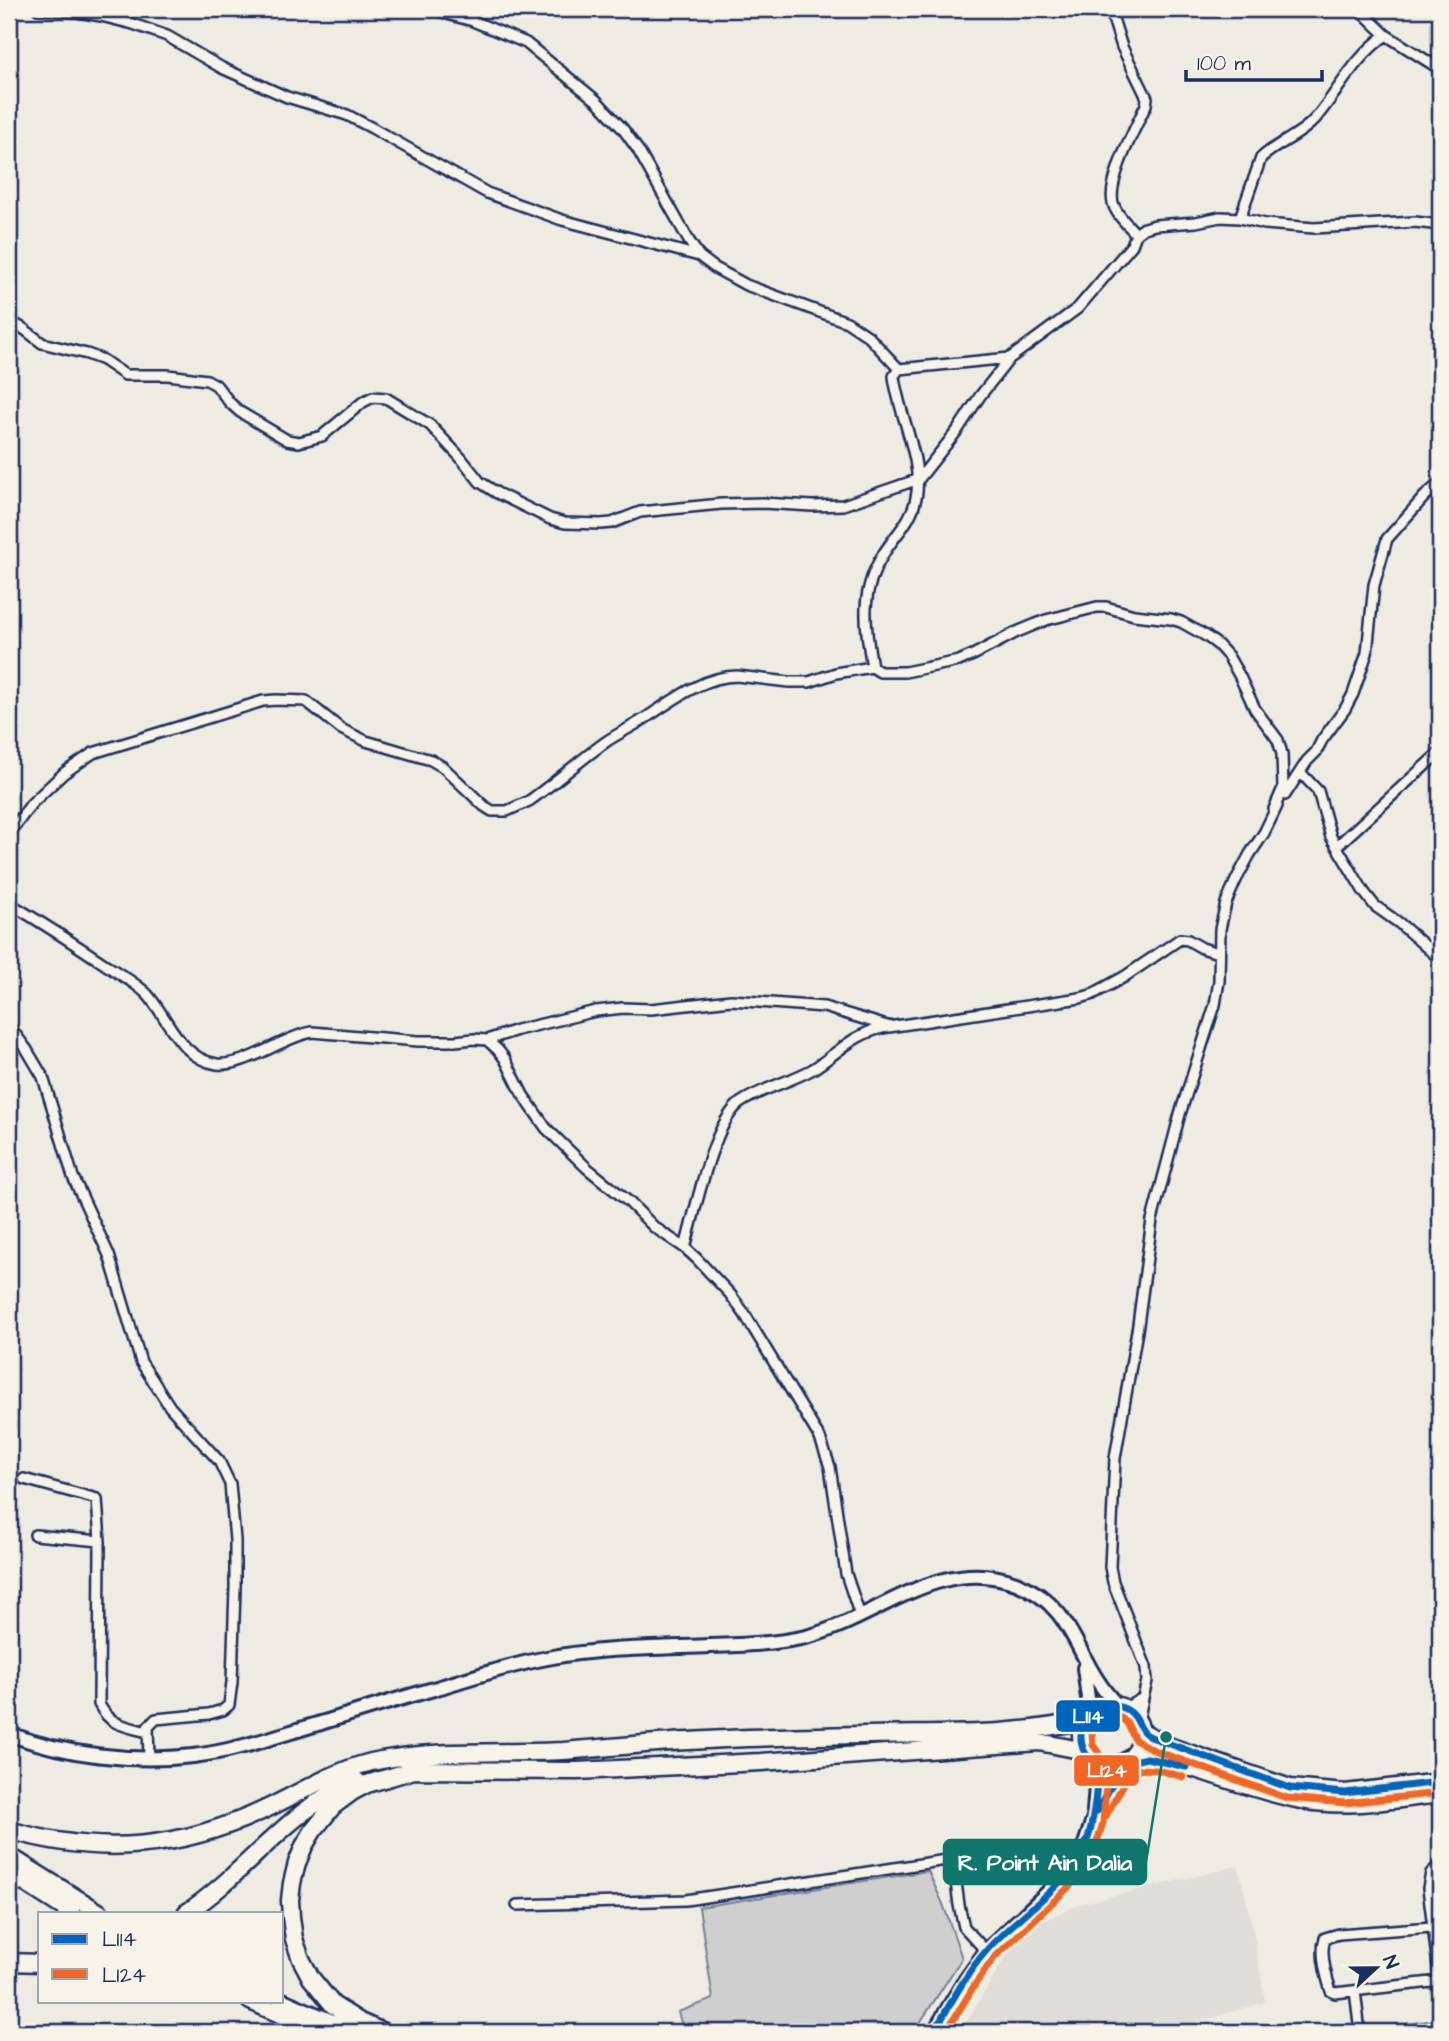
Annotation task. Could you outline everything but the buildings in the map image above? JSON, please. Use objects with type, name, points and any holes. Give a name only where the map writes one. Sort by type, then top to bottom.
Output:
[{"type":"highway","points":[[9,1830],[83,1846],[158,1844],[243,1819],[350,1768],[383,1760],[425,1754],[562,1751],[762,1737],[1008,1732],[1051,1728],[1087,1716],[1098,1707],[1108,1705],[1121,1707],[1133,1714],[1140,1727],[1141,1742],[1136,1752],[1126,1761]]},
{"type":"highway","points":[[1087,1716],[1081,1730],[1081,1741],[1089,1756]]},
{"type":"highway","points":[[1140,1727],[1171,1747],[1290,1788],[1345,1793],[1440,1782]]},
{"type":"highway","points":[[174,1912],[221,1888],[313,1803],[363,1778],[390,1771],[577,1772],[1039,1742],[1089,1756],[1107,1766],[1140,1758],[1165,1761],[1304,1801],[1338,1804],[1440,1794]]},
{"type":"highway","points":[[187,1912],[301,1802],[329,1785],[383,1760]]},
{"type":"highway","points":[[383,2032],[360,2022],[333,2005],[311,1978],[294,1939],[290,1899],[297,1863],[304,1846],[333,1806],[367,1784],[414,1770]]},
{"type":"highway","points":[[9,1856],[98,1912]]},
{"type":"highway","points":[[9,1873],[70,1912]]},
{"type":"highway","points":[[9,1953],[38,1954]]},
{"type":"highway","points":[[9,1962],[38,1963]]},
{"type":"highway","points":[[252,2002],[321,2032]]},
{"type":"highway","points":[[283,2002],[353,2032]]},
{"type":"street","points":[[38,9],[101,16],[167,36],[222,68],[287,97],[347,116],[372,128],[486,193],[562,220],[699,256]]},
{"type":"street","points":[[101,16],[117,9]]},
{"type":"street","points":[[437,9],[526,43],[597,101],[638,150],[699,256],[746,285],[846,322],[868,336],[899,369]]},
{"type":"street","points":[[1110,9],[1122,47],[1147,98],[1123,153],[1112,201],[1136,234]]},
{"type":"street","points":[[1359,9],[1386,35],[1440,69]]},
{"type":"street","points":[[1240,218],[1261,158],[1305,129],[1356,61],[1386,35]]},
{"type":"street","points":[[9,321],[42,343],[103,360],[125,375],[167,375],[207,380],[216,385],[240,412],[287,440],[299,442],[322,436],[363,402],[373,397],[386,398],[430,425],[480,482],[497,493],[550,519],[565,523],[601,524],[612,523],[640,512],[722,504],[843,505],[919,479],[1010,358],[1078,308],[1132,246],[1136,234],[1144,228],[1220,218],[1240,218],[1265,224],[1314,228],[1406,223],[1440,225]]},
{"type":"street","points":[[873,667],[866,618],[866,591],[884,553],[908,520],[917,496],[919,479],[894,376],[899,369],[1010,358]]},
{"type":"street","points":[[1274,809],[1345,709],[1361,672],[1370,637],[1374,584],[1387,539],[1424,496],[1440,483]]},
{"type":"street","points":[[9,834],[32,803],[64,773],[93,753],[263,701],[306,701],[341,729],[366,741],[421,756],[443,767],[488,810],[502,812],[529,802],[610,739],[674,699],[711,681],[729,676],[808,682],[836,673],[873,667],[880,672],[905,672],[959,661],[1046,620],[1097,607],[1181,622],[1218,645],[1239,675],[1255,709],[1278,740],[1282,754],[1283,788],[1264,833],[1250,853],[1226,903],[1220,929],[1219,981],[1215,1005],[1180,1114],[1152,1220],[1140,1315],[1115,1458],[1110,1567],[1113,1583],[1146,1667],[1147,1681],[1140,1727]]},
{"type":"street","points":[[1338,845],[1440,752]]},
{"type":"street","points":[[1300,772],[1318,791],[1328,828],[1355,878],[1375,906],[1440,958]]},
{"type":"street","points":[[9,903],[138,986],[151,999],[177,1038],[192,1052],[206,1061],[223,1064],[236,1062],[296,1036],[312,1032],[418,1041],[487,1040],[596,1011],[650,1009],[731,1000],[824,1007],[890,1027]]},
{"type":"street","points":[[685,1248],[720,1131],[732,1112],[751,1097],[810,1070],[866,1032],[1091,995],[1180,939],[1218,953]]},
{"type":"street","points":[[9,1026],[43,1077],[73,1177],[109,1255],[141,1362],[170,1407],[213,1453],[230,1484],[235,1540],[235,1588],[229,1704],[223,1710],[209,1714],[156,1718],[148,1727],[149,1758]]},
{"type":"street","points":[[487,1040],[505,1059],[523,1096],[546,1128],[653,1227],[685,1248],[730,1294],[744,1313],[820,1438],[830,1467],[846,1574],[860,1616]]},
{"type":"street","points":[[24,1479],[97,1499],[100,1541],[99,1704],[104,1715],[116,1724],[148,1732]]},
{"type":"street","points":[[35,1535],[100,1541]]},
{"type":"street","points":[[9,1734],[66,1750],[115,1756],[192,1756],[234,1748],[537,1660],[577,1654],[784,1641],[819,1633],[918,1589],[944,1579],[968,1575],[997,1578],[1021,1585],[1045,1599],[1066,1622],[1102,1689],[1121,1707],[1143,1698]]},
{"type":"street","points":[[1081,1654],[1087,1681],[1087,1716]]},
{"type":"street","points":[[1089,1756],[1097,1773],[1094,1817]]},
{"type":"street","points":[[934,2032],[986,1951],[1070,1869],[1083,1850],[1094,1817],[1126,1761]]},
{"type":"street","points":[[517,1905],[686,1900],[953,1859],[964,1927],[986,1951]]},
{"type":"street","points":[[1432,1927],[1339,1934],[1325,1938],[1324,1953],[1331,1991],[1335,1993],[1440,1981],[1432,1927],[1429,1880],[1431,1873],[1440,1865]]},
{"type":"street","points":[[1355,1991],[1360,2032]]},
{"type":"street","points":[[1390,2032],[1440,2026]]},
{"type":"shaded area","points":[[1238,1866],[1253,1930],[1265,2002],[1164,2032],[960,2032],[1013,1946],[1035,1925],[1080,1904]]},
{"type":"shaded area","points":[[928,1871],[962,1958],[914,2032],[684,2032],[678,2012],[713,1999],[699,1907]]},
{"type":"transit line","name":"LI14","points":[[934,2032],[978,1960],[1000,1936],[1062,1880],[1085,1846],[1092,1821],[1097,1770],[1084,1751],[1081,1735],[1088,1715],[1097,1709],[1109,1706],[1126,1709],[1151,1737],[1290,1788],[1345,1793],[1440,1782]]},
{"type":"transit line","name":"LI24","points":[[946,2032],[994,1958],[1070,1886],[1093,1855],[1103,1823],[1107,1772],[1104,1760],[1093,1745],[1092,1734],[1095,1725],[1103,1717],[1121,1718],[1127,1723],[1135,1740],[1156,1751],[1287,1798],[1345,1803],[1440,1793]]},
{"type":"transit line","name":"LI14","points":[[1097,1811],[1124,1763],[1147,1758],[1186,1767]]},
{"type":"transit line","name":"LI24","points":[[1106,1816],[1131,1771],[1151,1769],[1183,1777]]},
{"type":"place","name":"R. Point Ain Dalia","points":[[1166,1737]]}]
